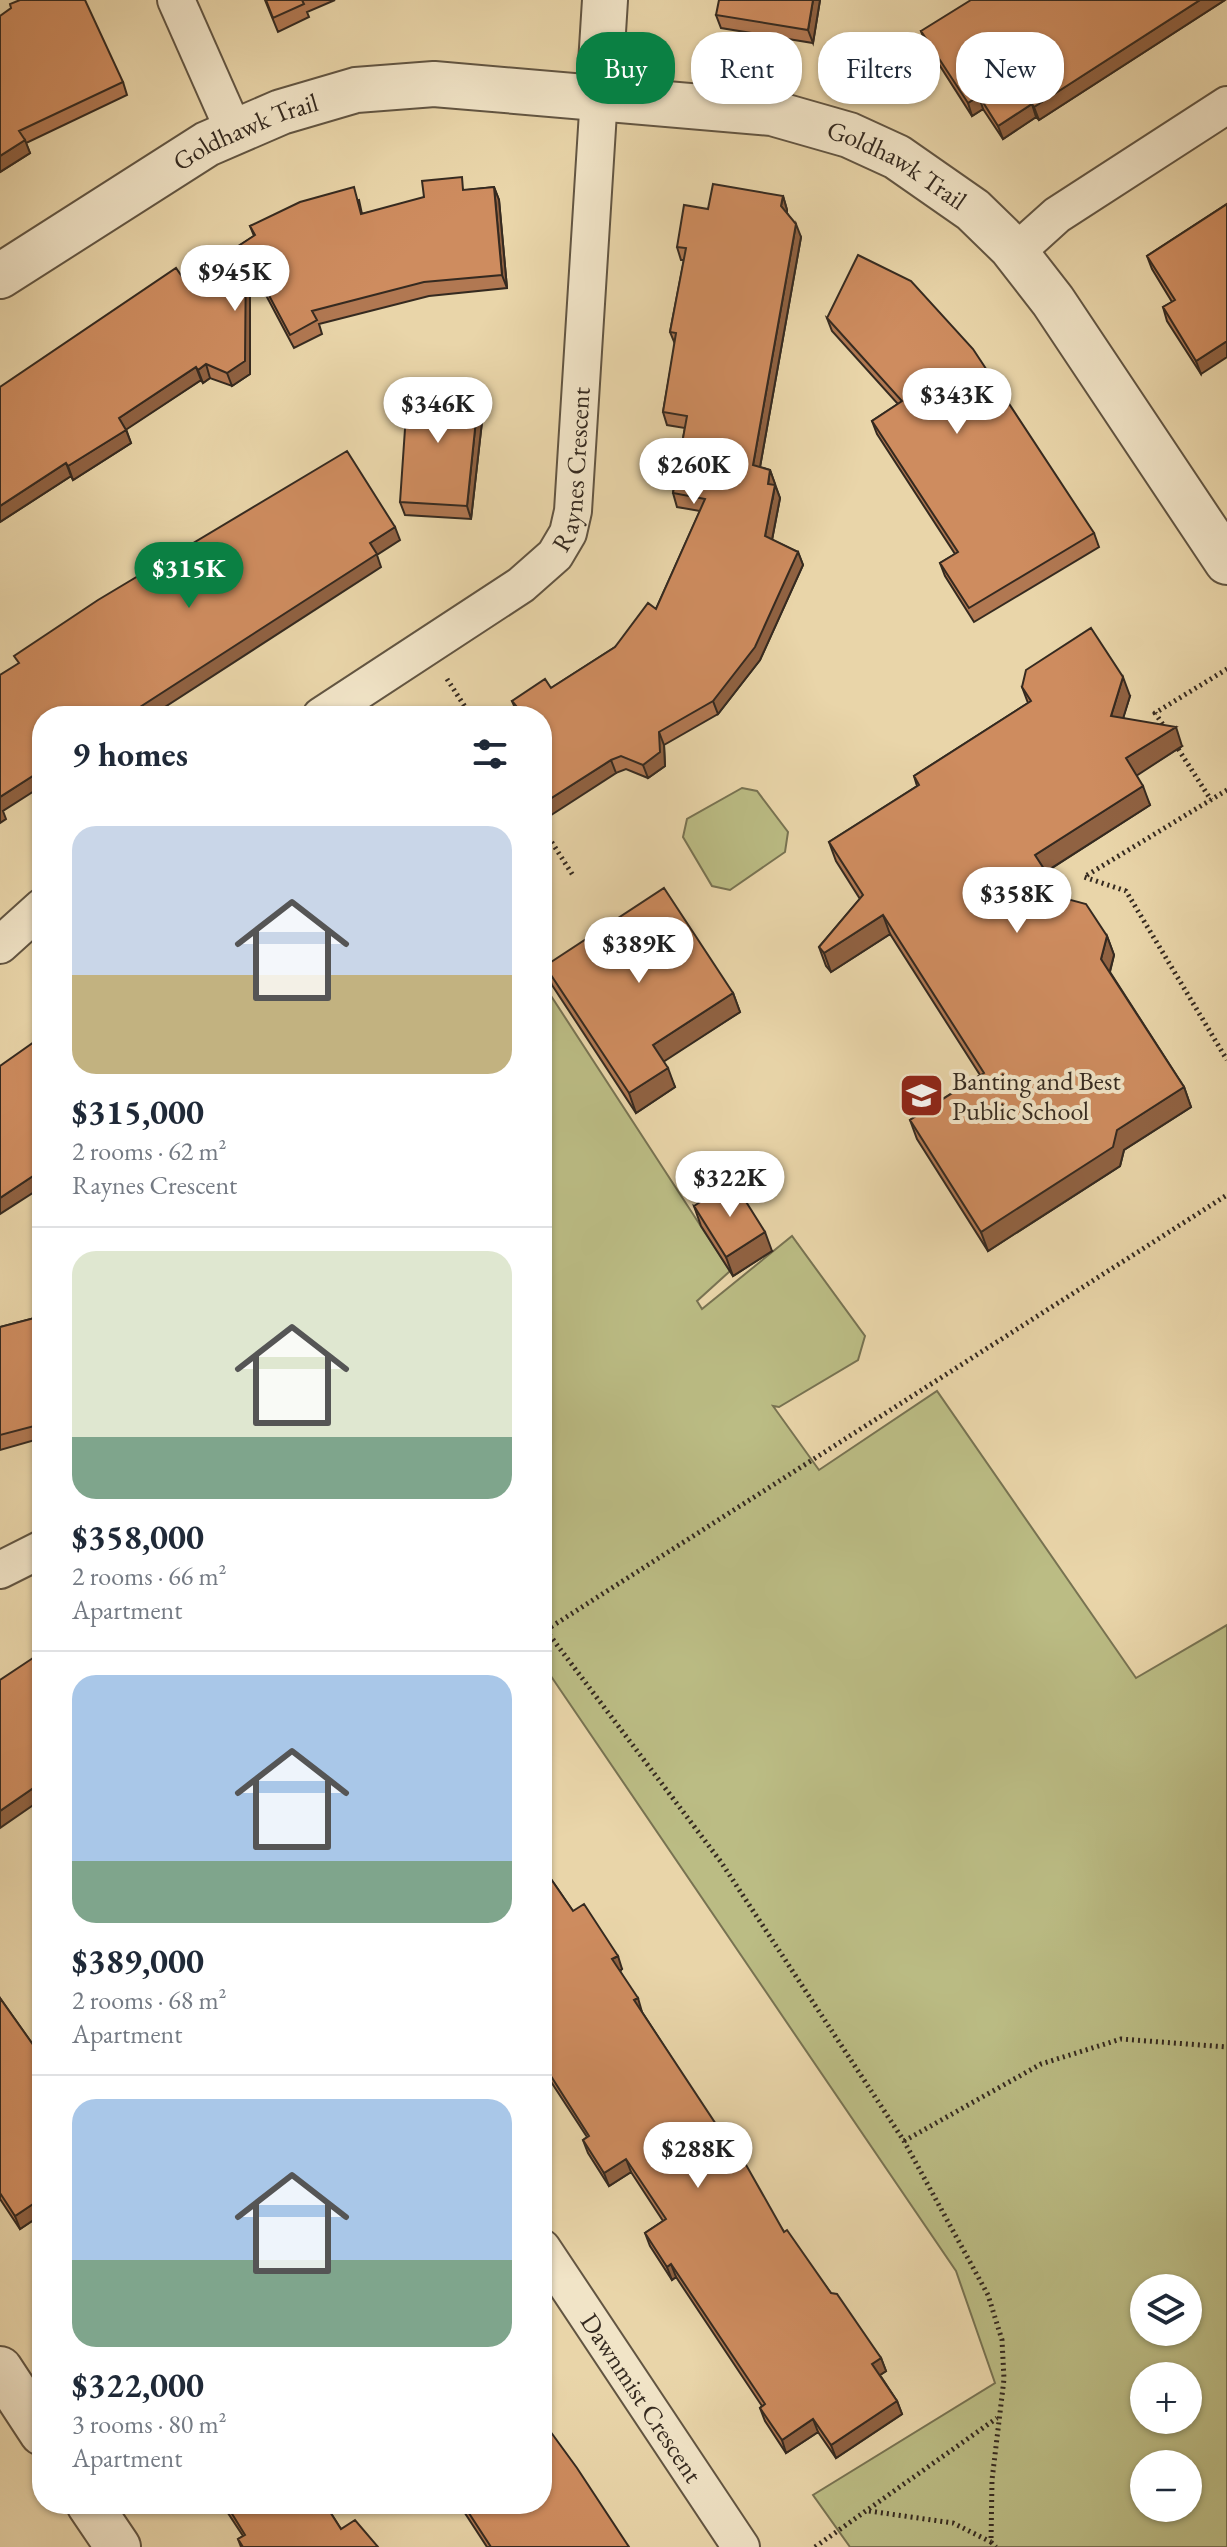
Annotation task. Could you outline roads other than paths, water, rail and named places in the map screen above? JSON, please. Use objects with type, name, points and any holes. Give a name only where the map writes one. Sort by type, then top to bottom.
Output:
[{"type":"street","points":[[176,0],[234,131]]},
{"type":"street","points":[[603,32],[605,0]]},
{"type":"street","name":"Goldhawk Trail","points":[[0,276],[207,144],[314,102],[400,84],[576,95]]},
{"type":"street","name":"Goldhawk Trail","points":[[675,103],[747,109],[811,122],[849,135],[931,178],[973,210],[1016,252],[1053,301],[1227,562]]},
{"type":"street","name":"Raynes Crescent","points":[[336,706],[521,585],[555,555],[568,533],[573,511],[598,104]]},
{"type":"street","points":[[1016,252],[1057,215],[1227,105]]},
{"type":"street","points":[[0,945],[32,916]]},
{"type":"street","points":[[0,1570],[32,1554]]},
{"type":"street","name":"Dawnmist Crescent","points":[[552,2263],[741,2547]]},
{"type":"street","points":[[0,2369],[32,2418]]},
{"type":"street","points":[[96,2514],[118,2547]]},
{"type":"place","name":"Banting and Best Public School","points":[[921,1096]]}]
